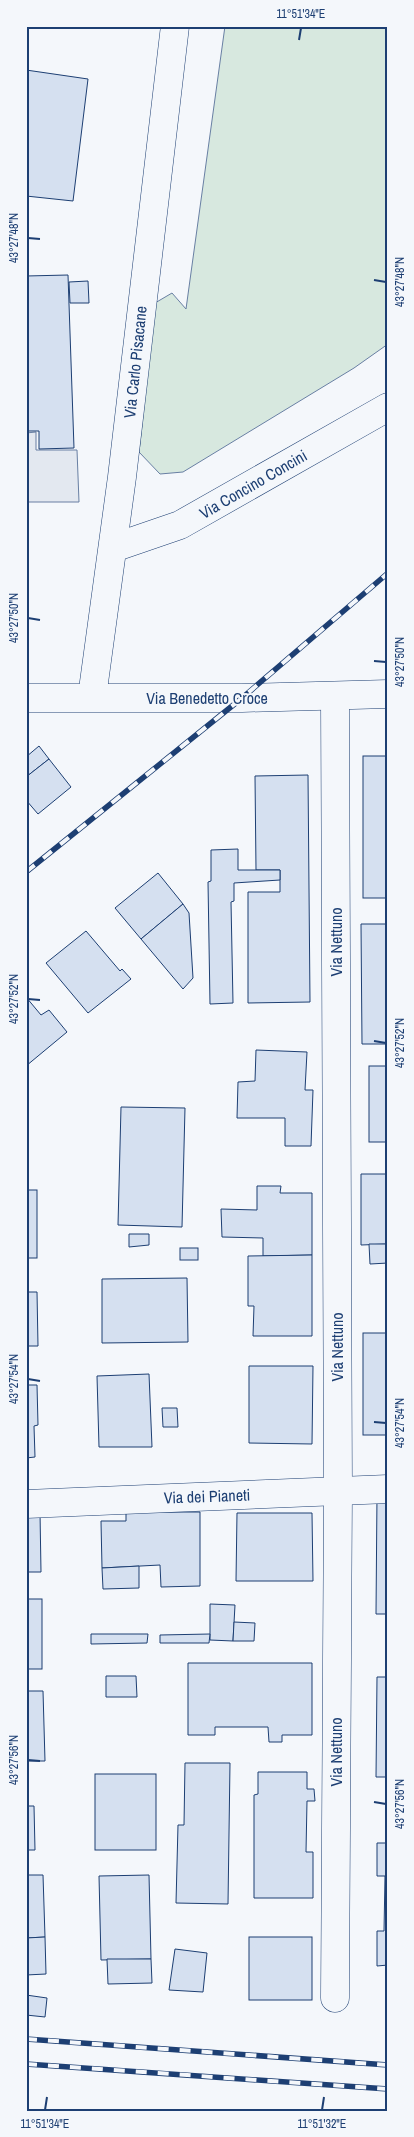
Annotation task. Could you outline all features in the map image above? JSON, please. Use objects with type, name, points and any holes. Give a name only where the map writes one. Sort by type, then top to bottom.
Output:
[{"type":"street","name":"Via Carlo Pisacane","points":[[92,698],[113,548],[175,26]]},
{"type":"street","name":"Via Concino Concini","points":[[113,548],[180,526],[388,407]]},
{"type":"street","name":"Via Benedetto Croce","points":[[26,698],[388,694]]},
{"type":"street","name":"Via Nettuno","points":[[335,696],[338,1491],[335,1998]]},
{"type":"street","name":"Via dei Pianeti","points":[[26,1504],[388,1489]]},
{"type":"shaded area","points":[[225,26],[388,26],[388,344],[354,368],[183,472],[160,474],[139,452],[155,303],[172,293],[186,309]]},
{"type":"shaded area","points":[[36,432],[36,450],[77,450],[79,502],[26,502],[26,433]]},
{"type":"building","points":[[26,70],[88,79],[73,201],[26,196]]},
{"type":"building","points":[[68,275],[74,448],[39,449],[39,431],[26,431],[26,276]]},
{"type":"building","points":[[88,281],[89,303],[70,303],[69,282]]},
{"type":"building","points":[[39,746],[49,759],[26,777],[26,757]]},
{"type":"building","points":[[363,756],[388,756],[388,898],[363,898]]},
{"type":"building","points":[[49,759],[71,787],[38,814],[26,800],[26,777]]},
{"type":"building","points":[[308,775],[310,1002],[248,1003],[248,892],[280,892],[280,870],[256,870],[255,776]]},
{"type":"building","points":[[238,849],[238,870],[280,870],[280,880],[234,883],[234,901],[231,902],[233,1003],[210,1004],[208,882],[211,881],[211,850]]},
{"type":"building","points":[[158,873],[183,904],[141,939],[115,908]]},
{"type":"building","points":[[183,904],[189,913],[193,978],[183,989],[141,939]]},
{"type":"building","points":[[361,924],[388,924],[388,1044],[362,1044]]},
{"type":"building","points":[[86,931],[120,971],[122,969],[131,979],[88,1013],[46,963]]},
{"type":"building","points":[[26,997],[41,1015],[49,1010],[67,1032],[26,1066]]},
{"type":"building","points":[[256,1050],[307,1052],[305,1090],[313,1090],[311,1146],[285,1146],[285,1118],[237,1118],[238,1082],[255,1081]]},
{"type":"building","points":[[369,1066],[388,1066],[388,1142],[369,1142]]},
{"type":"building","points":[[121,1107],[185,1108],[182,1227],[118,1225]]},
{"type":"building","points":[[361,1174],[388,1174],[388,1244],[361,1245]]},
{"type":"building","points":[[257,1186],[281,1186],[280,1193],[312,1193],[312,1255],[263,1256],[263,1238],[222,1237],[221,1209],[257,1210]]},
{"type":"building","points":[[26,1190],[37,1190],[37,1258],[26,1258]]},
{"type":"building","points":[[129,1234],[149,1234],[149,1245],[129,1247]]},
{"type":"building","points":[[369,1244],[388,1244],[388,1263],[370,1264]]},
{"type":"building","points":[[180,1248],[198,1248],[198,1260],[180,1260]]},
{"type":"building","points":[[312,1255],[312,1336],[253,1336],[254,1306],[248,1306],[248,1256]]},
{"type":"building","points":[[187,1278],[188,1342],[102,1343],[102,1279]]},
{"type":"building","points":[[26,1292],[37,1292],[38,1346],[26,1346]]},
{"type":"building","points":[[363,1333],[388,1333],[388,1435],[363,1435]]},
{"type":"building","points":[[249,1366],[313,1366],[312,1444],[249,1443]]},
{"type":"building","points":[[149,1374],[152,1447],[99,1447],[97,1376]]},
{"type":"building","points":[[26,1385],[37,1385],[38,1425],[34,1426],[35,1457],[26,1458]]},
{"type":"building","points":[[162,1408],[177,1408],[178,1427],[163,1427]]},
{"type":"building","points":[[377,1495],[388,1495],[388,1614],[376,1614]]},
{"type":"building","points":[[26,1512],[40,1512],[41,1572],[26,1572]]},
{"type":"building","points":[[126,1512],[200,1512],[200,1586],[161,1587],[160,1565],[102,1568],[101,1521],[126,1521]]},
{"type":"building","points":[[237,1513],[312,1513],[313,1581],[236,1581]]},
{"type":"building","points":[[139,1566],[139,1588],[103,1589],[102,1568]]},
{"type":"building","points":[[26,1599],[42,1599],[42,1669],[26,1669]]},
{"type":"building","points":[[210,1604],[235,1605],[233,1641],[210,1640]]},
{"type":"building","points":[[234,1622],[255,1623],[254,1641],[233,1641]]},
{"type":"building","points":[[91,1634],[148,1634],[147,1643],[91,1644]]},
{"type":"building","points":[[210,1634],[209,1643],[160,1643],[160,1635]]},
{"type":"building","points":[[188,1663],[312,1663],[312,1735],[282,1735],[282,1742],[269,1742],[268,1727],[215,1727],[215,1735],[188,1735]]},
{"type":"building","points":[[106,1676],[136,1676],[137,1697],[106,1697]]},
{"type":"building","points":[[377,1677],[388,1677],[388,1777],[376,1777]]},
{"type":"building","points":[[26,1691],[43,1691],[45,1761],[26,1761]]},
{"type":"building","points":[[185,1763],[230,1763],[228,1904],[176,1903],[178,1825],[184,1825]]},
{"type":"building","points":[[258,1772],[307,1772],[307,1789],[314,1789],[315,1801],[307,1801],[306,1852],[313,1852],[313,1898],[254,1898],[254,1795],[258,1794]]},
{"type":"building","points":[[95,1774],[156,1774],[156,1850],[95,1850]]},
{"type":"building","points":[[26,1806],[34,1806],[35,1850],[26,1850]]},
{"type":"building","points":[[377,1843],[388,1843],[388,1965],[377,1966],[377,1931],[384,1931],[385,1876],[377,1876]]},
{"type":"building","points":[[26,1875],[43,1875],[45,1937],[26,1938]]},
{"type":"building","points":[[149,1875],[151,1959],[101,1960],[99,1876]]},
{"type":"building","points":[[45,1937],[46,1974],[26,1975],[26,1938]]},
{"type":"building","points":[[249,1937],[312,1937],[312,2000],[249,2000]]},
{"type":"building","points":[[175,1949],[207,1953],[203,1992],[169,1990]]},
{"type":"building","points":[[107,1959],[151,1959],[152,1983],[108,1984]]},
{"type":"building","points":[[26,1995],[47,1998],[45,2017],[26,2015]]},
{"type":"railway","points":[[26,872],[242,698],[388,573]]},
{"type":"railway","points":[[26,2039],[388,2065]]},
{"type":"railway","points":[[26,2064],[388,2089]]}]
